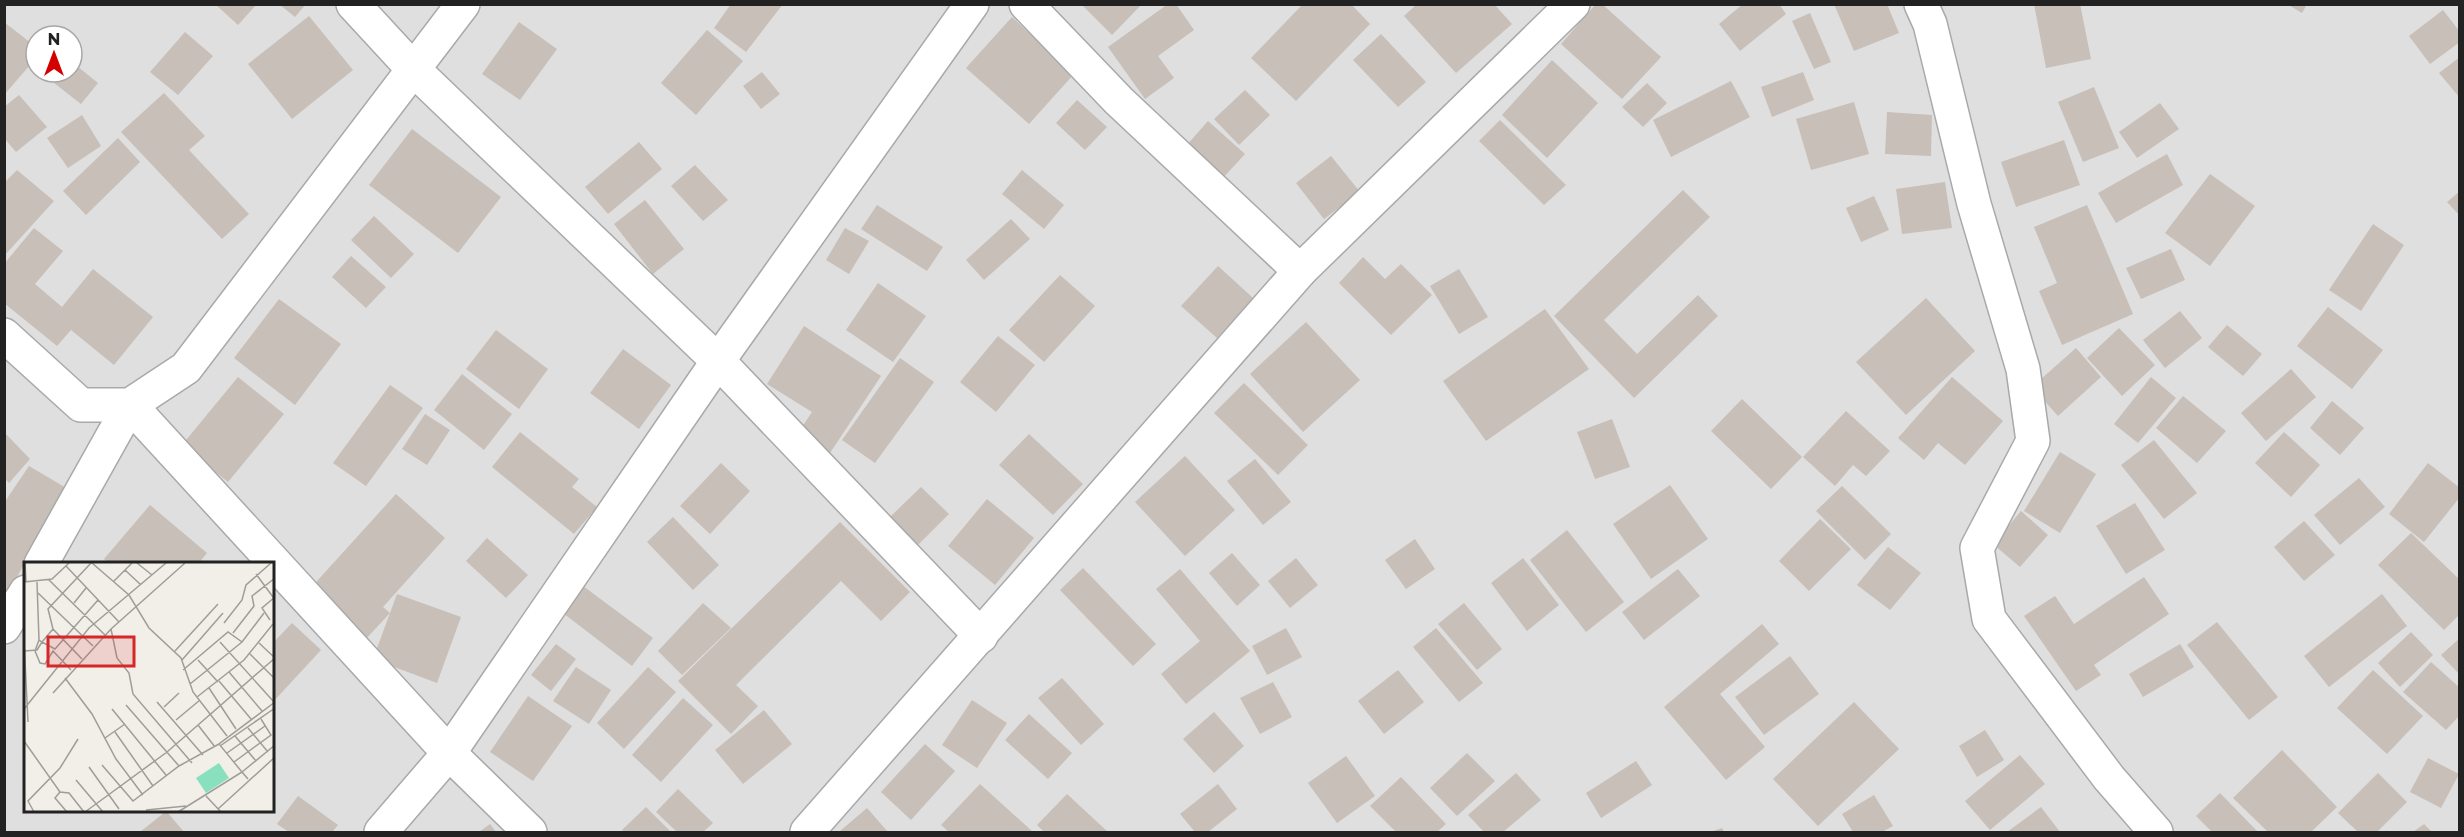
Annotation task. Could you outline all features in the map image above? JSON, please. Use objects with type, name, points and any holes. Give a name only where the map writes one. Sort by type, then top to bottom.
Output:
[{"type":"street","points":[[353,4],[413,69],[717,361],[981,636]]},
{"type":"street","points":[[42,562],[130,405],[186,368],[463,4]]},
{"type":"street","points":[[381,832],[449,753],[717,361],[972,4]]},
{"type":"street","points":[[1026,4],[1119,101],[1300,272]]},
{"type":"street","points":[[807,832],[1300,272],[1573,4]]},
{"type":"street","points":[[1921,4],[1930,24],[1974,204],[2023,369],[2033,441],[1977,548],[1989,619],[2109,778],[2156,832]]},
{"type":"street","points":[[4,335],[81,405],[130,405],[274,562]]},
{"type":"street","points":[[274,562],[449,753],[530,832]]},
{"type":"street","points":[[4,627],[24,595]]},
{"type":"shaded area","points":[[5,5],[2459,5],[2459,832],[5,832]]},
{"type":"building","points":[[215,4],[257,4],[238,25]]},
{"type":"building","points":[[279,4],[306,4],[295,17]]},
{"type":"building","points":[[731,4],[783,4],[746,52],[714,28]]},
{"type":"building","points":[[1081,4],[1142,4],[1112,35]]},
{"type":"building","points":[[1168,4],[1176,4],[1194,30],[1158,56],[1174,78],[1145,99],[1108,47]]},
{"type":"building","points":[[1303,4],[1351,4],[1370,24],[1296,101],[1251,58]]},
{"type":"building","points":[[1417,4],[1494,4],[1512,24],[1456,73],[1404,16]]},
{"type":"building","points":[[1596,4],[1602,4],[1661,57],[1622,99],[1561,44]]},
{"type":"building","points":[[1743,4],[1779,4],[1786,14],[1740,51],[1719,24]]},
{"type":"building","points":[[1834,4],[1887,4],[1899,33],[1854,51]]},
{"type":"building","points":[[2034,4],[2080,4],[2091,59],[2046,68]]},
{"type":"building","points":[[2287,4],[2307,4],[2302,13]]},
{"type":"building","points":[[2443,10],[2460,32],[2460,42],[2430,64],[2409,36]]},
{"type":"building","points":[[1810,13],[1831,62],[1814,69],[1792,21]]},
{"type":"building","points":[[309,16],[353,70],[292,119],[248,64]]},
{"type":"building","points":[[1012,17],[1074,74],[1029,124],[966,68]]},
{"type":"building","points":[[4,22],[24,38],[24,72],[4,95]]},
{"type":"building","points":[[519,22],[557,49],[520,100],[482,74]]},
{"type":"building","points":[[707,30],[743,61],[696,115],[661,83]]},
{"type":"building","points":[[185,32],[213,56],[178,95],[150,72]]},
{"type":"building","points":[[1381,34],[1426,82],[1398,107],[1353,60]]},
{"type":"building","points":[[2460,57],[2460,98],[2439,73]]},
{"type":"building","points":[[1552,60],[1598,103],[1547,158],[1502,115]]},
{"type":"building","points":[[84,72],[98,83],[81,104],[55,84],[84,84]]},
{"type":"building","points":[[762,72],[780,94],[761,109],[743,86]]},
{"type":"building","points":[[1803,72],[1814,100],[1772,117],[1761,87]]},
{"type":"building","points":[[1731,81],[1750,117],[1671,157],[1653,120]]},
{"type":"building","points":[[1647,83],[1667,103],[1643,127],[1622,107]]},
{"type":"building","points":[[2094,87],[2119,148],[2083,162],[2058,102]]},
{"type":"building","points":[[1245,90],[1270,115],[1239,145],[1214,119]]},
{"type":"building","points":[[164,93],[205,136],[189,150],[249,214],[222,239],[121,132]]},
{"type":"building","points":[[19,95],[47,127],[16,152],[4,138],[4,107]]},
{"type":"building","points":[[1077,100],[1107,127],[1085,150],[1056,123]]},
{"type":"building","points":[[1854,102],[1869,154],[1811,170],[1796,119]]},
{"type":"building","points":[[2160,103],[2179,129],[2137,158],[2119,132]]},
{"type":"building","points":[[1887,112],[1932,115],[1931,156],[1885,154]]},
{"type":"building","points":[[82,115],[101,146],[68,168],[47,138]]},
{"type":"building","points":[[1500,120],[1566,185],[1544,205],[1479,141]]},
{"type":"building","points":[[1208,121],[1245,154],[1222,179],[1186,146]]},
{"type":"building","points":[[412,129],[501,197],[458,253],[369,185]]},
{"type":"building","points":[[118,138],[140,162],[86,215],[63,191]]},
{"type":"building","points":[[2064,140],[2080,185],[2016,207],[2001,162]]},
{"type":"building","points":[[639,142],[662,169],[608,214],[585,187]]},
{"type":"building","points":[[2167,154],[2183,185],[2116,223],[2098,193]]},
{"type":"building","points":[[1331,156],[1360,192],[1324,219],[1296,183]]},
{"type":"building","points":[[695,165],[728,200],[703,221],[671,186]]},
{"type":"building","points":[[17,170],[54,201],[4,256],[4,183]]},
{"type":"building","points":[[1022,170],[1064,205],[1044,229],[1002,194]]},
{"type":"building","points":[[2210,174],[2255,206],[2210,266],[2165,233]]},
{"type":"building","points":[[1945,182],[1952,228],[1902,234],[1896,189]]},
{"type":"building","points":[[1683,190],[1710,217],[1604,320],[1637,354],[1698,295],[1718,316],[1634,398],[1554,316]]},
{"type":"building","points":[[2460,191],[2460,216],[2447,202]]},
{"type":"building","points":[[1874,196],[1889,230],[1861,242],[1846,208]]},
{"type":"building","points":[[645,200],[684,249],[653,274],[614,224]]},
{"type":"building","points":[[877,205],[943,247],[927,271],[861,229]]},
{"type":"building","points":[[2087,205],[2133,314],[2062,345],[2039,291],[2057,283],[2034,227]]},
{"type":"building","points":[[374,216],[414,254],[391,278],[351,240]]},
{"type":"building","points":[[1011,219],[1030,239],[984,280],[966,260]]},
{"type":"building","points":[[2373,224],[2404,245],[2361,311],[2329,290]]},
{"type":"building","points":[[34,228],[63,251],[35,284],[62,307],[93,269],[153,317],[114,365],[71,330],[57,346],[4,303],[4,264]]},
{"type":"building","points":[[845,228],[869,241],[849,274],[826,260]]},
{"type":"building","points":[[2171,249],[2185,280],[2141,299],[2126,268]]},
{"type":"building","points":[[351,256],[386,287],[366,308],[332,277]]},
{"type":"building","points":[[1363,257],[1385,279],[1401,264],[1432,295],[1391,335],[1339,283]]},
{"type":"building","points":[[1218,266],[1253,298],[1217,338],[1181,306]]},
{"type":"building","points":[[1459,269],[1488,317],[1459,334],[1430,286]]},
{"type":"building","points":[[1060,275],[1095,306],[1044,362],[1009,330]]},
{"type":"building","points":[[878,283],[926,316],[893,362],[846,330]]},
{"type":"building","points":[[1926,298],[1975,351],[1906,415],[1856,362]]},
{"type":"building","points":[[279,299],[341,344],[295,405],[234,358]]},
{"type":"building","points":[[2328,307],[2383,350],[2352,389],[2297,346]]},
{"type":"building","points":[[1545,309],[1589,369],[1486,441],[1443,381]]},
{"type":"building","points":[[2180,311],[2202,338],[2165,368],[2143,340]]},
{"type":"building","points":[[1306,322],[1360,380],[1303,432],[1250,374]]},
{"type":"building","points":[[2227,325],[2262,354],[2243,376],[2208,347]]},
{"type":"building","points":[[804,326],[881,376],[828,456],[796,436],[812,412],[767,384]]},
{"type":"building","points":[[2119,328],[2155,365],[2122,396],[2087,358]]},
{"type":"building","points":[[496,330],[548,369],[519,409],[466,369]]},
{"type":"building","points":[[998,336],[1035,365],[996,412],[960,382]]},
{"type":"building","points":[[2076,348],[2101,377],[2058,416],[2032,387]]},
{"type":"building","points":[[623,349],[671,385],[639,429],[590,393]]},
{"type":"building","points":[[900,358],[934,382],[875,463],[842,440]]},
{"type":"building","points":[[2291,369],[2316,397],[2266,441],[2241,413]]},
{"type":"building","points":[[462,374],[512,414],[484,450],[434,410]]},
{"type":"building","points":[[238,377],[284,414],[228,482],[182,445]]},
{"type":"building","points":[[1952,377],[2003,421],[1965,465],[1938,443],[1924,460],[1898,438]]},
{"type":"building","points":[[2151,377],[2176,398],[2138,443],[2114,424]]},
{"type":"building","points":[[1244,383],[1308,445],[1278,475],[1214,413]]},
{"type":"building","points":[[390,385],[423,408],[366,486],[333,463]]},
{"type":"building","points":[[2183,396],[2226,431],[2197,463],[2156,428]]},
{"type":"building","points":[[1742,399],[1802,457],[1771,489],[1711,431]]},
{"type":"building","points":[[2332,401],[2364,428],[2340,455],[2310,428]]},
{"type":"building","points":[[1846,411],[1890,451],[1866,476],[1853,465],[1835,486],[1803,457]]},
{"type":"building","points":[[425,414],[450,430],[427,465],[402,449]]},
{"type":"building","points":[[1612,419],[1630,467],[1595,479],[1577,432]]},
{"type":"building","points":[[4,432],[30,459],[9,483],[4,478]]},
{"type":"building","points":[[520,432],[579,479],[572,487],[597,507],[574,534],[492,467]]},
{"type":"building","points":[[2284,432],[2320,465],[2291,497],[2255,463]]},
{"type":"building","points":[[1029,434],[1083,484],[1053,515],[999,465]]},
{"type":"building","points":[[2154,440],[2197,493],[2164,519],[2121,465]]},
{"type":"building","points":[[2060,452],[2096,474],[2060,533],[2024,511]]},
{"type":"building","points":[[1185,456],[1235,510],[1185,556],[1135,502]]},
{"type":"building","points":[[1255,459],[1291,502],[1263,525],[1227,481]]},
{"type":"building","points":[[721,463],[750,491],[710,534],[680,506]]},
{"type":"building","points":[[2428,463],[2460,488],[2460,497],[2424,542],[2389,514]]},
{"type":"building","points":[[29,466],[68,489],[4,599],[4,503]]},
{"type":"building","points":[[2359,478],[2385,507],[2340,545],[2314,515]]},
{"type":"building","points":[[1670,485],[1708,539],[1651,579],[1613,524]]},
{"type":"building","points":[[1842,486],[1891,534],[1865,560],[1816,511]]},
{"type":"building","points":[[921,487],[949,514],[918,545],[890,517]]},
{"type":"building","points":[[396,494],[445,538],[383,607],[390,613],[364,641],[308,591]]},
{"type":"building","points":[[987,499],[1034,538],[995,585],[948,546]]},
{"type":"building","points":[[2135,503],[2165,550],[2126,574],[2096,526]]},
{"type":"building","points":[[150,505],[207,553],[200,562],[107,562],[104,559]]},
{"type":"building","points":[[2021,511],[2048,535],[2020,567],[1993,544]]},
{"type":"building","points":[[673,517],[719,565],[693,590],[647,542]]},
{"type":"building","points":[[1820,519],[1851,549],[1809,591],[1779,561]]},
{"type":"building","points":[[2304,521],[2335,555],[2304,581],[2274,547]]},
{"type":"building","points":[[840,522],[910,592],[881,621],[841,581],[736,685],[758,706],[731,734],[678,681]]},
{"type":"building","points":[[1567,530],[1624,602],[1586,632],[1530,560]]},
{"type":"building","points":[[2411,533],[2460,580],[2460,614],[2444,630],[2378,565]]},
{"type":"building","points":[[487,538],[528,575],[506,598],[466,561]]},
{"type":"building","points":[[1415,539],[1435,569],[1406,589],[1385,560]]},
{"type":"building","points":[[1888,547],[1921,573],[1890,610],[1857,585]]},
{"type":"building","points":[[1232,553],[1260,585],[1237,606],[1209,573]]},
{"type":"building","points":[[1296,558],[1318,585],[1290,608],[1268,581]]},
{"type":"building","points":[[1523,558],[1559,605],[1527,631],[1491,583]]},
{"type":"building","points":[[1083,568],[1156,644],[1133,666],[1060,590]]},
{"type":"building","points":[[1180,569],[1250,651],[1186,704],[1161,674],[1200,641],[1156,589]]},
{"type":"building","points":[[1678,569],[1700,596],[1644,640],[1622,612]]},
{"type":"building","points":[[2144,577],[2169,614],[2094,665],[2101,675],[2076,691],[2024,616],[2055,596],[2074,624]]},
{"type":"building","points":[[583,586],[653,638],[632,666],[563,613]]},
{"type":"building","points":[[397,594],[461,617],[437,683],[373,659]]},
{"type":"building","points":[[2382,594],[2407,626],[2329,687],[2304,656]]},
{"type":"building","points":[[703,603],[731,628],[682,675],[658,651]]},
{"type":"building","points":[[1464,603],[1502,649],[1477,670],[1438,624]]},
{"type":"building","points":[[2217,622],[2278,697],[2249,720],[2187,645]]},
{"type":"building","points":[[292,623],[321,650],[274,701],[274,642]]},
{"type":"building","points":[[1762,624],[1779,644],[1720,694],[1765,747],[1726,780],[1664,707]]},
{"type":"building","points":[[1286,628],[1302,657],[1267,675],[1252,646]]},
{"type":"building","points":[[1436,628],[1483,683],[1459,702],[1413,647]]},
{"type":"building","points":[[2411,632],[2433,655],[2400,687],[2378,663]]},
{"type":"building","points":[[2460,638],[2460,675],[2441,655]]},
{"type":"building","points":[[556,644],[576,659],[551,691],[531,675]]},
{"type":"building","points":[[2180,644],[2194,667],[2143,697],[2129,674]]},
{"type":"building","points":[[1790,656],[1819,694],[1764,735],[1735,697]]},
{"type":"building","points":[[2431,662],[2460,688],[2460,715],[2446,730],[2403,692]]},
{"type":"building","points":[[576,667],[611,690],[589,724],[553,701]]},
{"type":"building","points":[[648,667],[676,692],[624,749],[597,723]]},
{"type":"building","points":[[1398,670],[1424,702],[1384,734],[1358,701]]},
{"type":"building","points":[[2373,670],[2423,716],[2387,754],[2337,708]]},
{"type":"building","points":[[1062,678],[1104,724],[1081,745],[1038,698]]},
{"type":"building","points":[[1273,682],[1292,717],[1260,734],[1240,698]]},
{"type":"building","points":[[528,696],[572,726],[533,781],[490,752]]},
{"type":"building","points":[[683,698],[713,725],[661,782],[632,755]]},
{"type":"building","points":[[972,700],[1007,723],[977,768],[942,745]]},
{"type":"building","points":[[1854,702],[1899,749],[1818,826],[1773,779]]},
{"type":"building","points":[[764,710],[792,744],[743,784],[715,750]]},
{"type":"building","points":[[1214,712],[1244,746],[1214,773],[1183,739]]},
{"type":"building","points":[[1029,714],[1072,753],[1048,779],[1005,740]]},
{"type":"building","points":[[1985,730],[2004,760],[1977,777],[1959,746]]},
{"type":"building","points":[[925,744],[955,771],[911,820],[881,792]]},
{"type":"building","points":[[2282,750],[2337,807],[2311,832],[2268,832],[2233,798]]},
{"type":"building","points":[[1467,753],[1495,781],[1457,816],[1430,788]]},
{"type":"building","points":[[2020,755],[2045,784],[1990,830],[1965,801]]},
{"type":"building","points":[[1346,756],[1375,796],[1337,823],[1308,783]]},
{"type":"building","points":[[2428,758],[2459,774],[2441,808],[2410,792]]},
{"type":"building","points":[[1636,761],[1652,785],[1601,818],[1586,793]]},
{"type":"building","points":[[1516,773],[1541,800],[1503,832],[1484,832],[1468,815]]},
{"type":"building","points":[[2378,773],[2407,802],[2377,832],[2358,832],[2338,813]]},
{"type":"building","points":[[1401,777],[1446,824],[1437,832],[1396,832],[1370,806]]},
{"type":"building","points":[[980,784],[1033,832],[949,832],[941,825]]},
{"type":"building","points":[[1218,784],[1237,809],[1208,832],[1195,832],[1180,814]]},
{"type":"building","points":[[678,789],[713,823],[703,832],[677,832],[656,812]]},
{"type":"building","points":[[2220,793],[2258,832],[2212,832],[2196,816]]},
{"type":"building","points":[[1067,794],[1108,832],[1044,832],[1037,825]]},
{"type":"building","points":[[1874,795],[1893,826],[1882,832],[1853,832],[1842,814]]},
{"type":"building","points":[[298,796],[338,825],[332,832],[289,832],[277,824]]},
{"type":"building","points":[[646,807],[671,832],[624,832],[622,830]]},
{"type":"building","points":[[2041,807],[2060,832],[2007,832]]},
{"type":"building","points":[[867,808],[888,832],[839,832]]},
{"type":"building","points":[[164,813],[168,813],[184,832],[140,832]]},
{"type":"building","points":[[490,824],[496,832],[479,832]]},
{"type":"building","points":[[2424,824],[2432,832],[2413,832]]},
{"type":"building","points":[[1722,828],[1724,832],[1710,832]]}]
